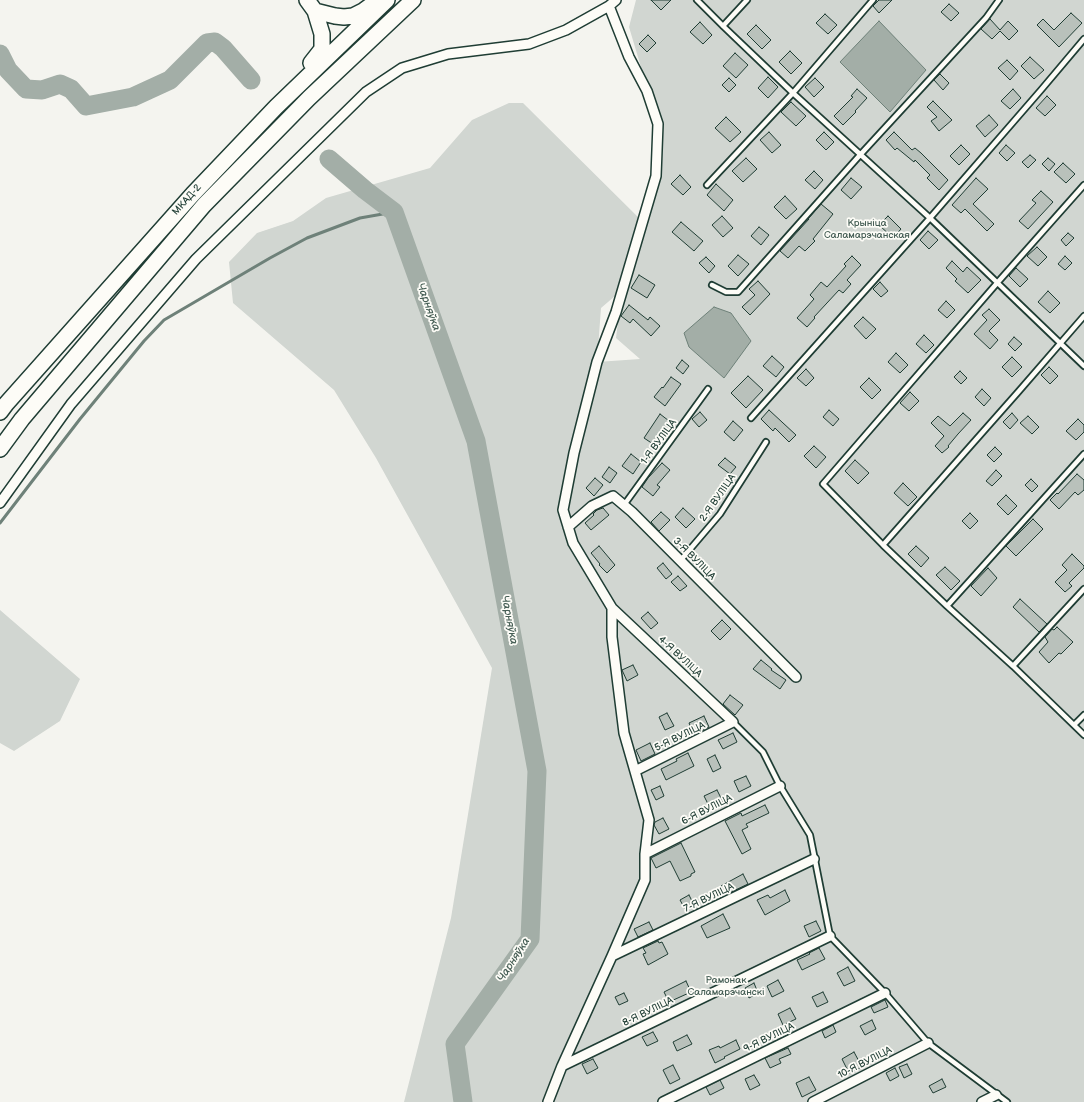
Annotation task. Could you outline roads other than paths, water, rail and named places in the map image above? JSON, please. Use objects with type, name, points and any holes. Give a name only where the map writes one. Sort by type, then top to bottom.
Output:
[{"type":"highway","points":[[311,5],[335,16],[344,17],[353,16],[363,11],[378,0]]},
{"type":"highway","name":"МКАД-2","points":[[0,412],[16,392],[193,194],[276,107],[387,0]]},
{"type":"highway","points":[[0,449],[22,419],[204,205],[309,98],[413,0]]},
{"type":"highway","points":[[276,107],[322,49],[322,34],[311,5]]},
{"type":"street","points":[[0,502],[71,404],[196,259],[366,92],[402,68],[448,54],[529,44],[566,30],[612,3],[629,57],[647,91],[658,124],[656,176],[616,312],[597,362],[574,453],[563,510],[573,543],[612,608],[612,637],[624,733],[636,771],[648,820],[645,854],[645,880],[562,1066],[548,1102]]},
{"type":"street","name":"3-Я ВУЛІЦА","points":[[568,527],[592,506],[613,496],[632,512],[796,677]]},
{"type":"street","name":"4-Я ВУЛІЦА","points":[[612,608],[734,722]]},
{"type":"street","name":"5-Я ВУЛІЦА","points":[[636,771],[734,722]]},
{"type":"street","name":"6-Я ВУЛІЦА","points":[[645,854],[780,786]]},
{"type":"street","name":"7-Я ВУЛІЦА","points":[[612,956],[814,859]]},
{"type":"street","name":"8-Я ВУЛІЦА","points":[[562,1066],[830,936]]},
{"type":"street","name":"9-Я ВУЛІЦА","points":[[663,1102],[884,993]]},
{"type":"street","name":"10-Я ВУЛІЦА","points":[[813,1102],[928,1043]]},
{"type":"street","points":[[982,1102],[996,1095]]},
{"type":"lane","points":[[697,0],[793,93],[998,282],[1084,366]]},
{"type":"lane","points":[[723,26],[747,0]]},
{"type":"lane","points":[[707,185],[793,93],[873,0]]},
{"type":"lane","points":[[712,285],[726,292],[738,292],[860,155],[986,18],[999,0]]},
{"type":"lane","points":[[751,418],[930,218],[1084,38]]},
{"type":"lane","points":[[1084,185],[823,484],[883,545],[1013,666],[1084,736]]},
{"type":"lane","points":[[883,545],[1019,392],[1084,316]]},
{"type":"lane","name":"1-Я ВУЛІЦА","points":[[624,505],[708,389]]},
{"type":"lane","name":"2-Я ВУЛІЦА","points":[[680,561],[720,514],[766,442]]},
{"type":"lane","points":[[947,606],[1084,454]]},
{"type":"lane","points":[[1013,666],[1084,589]]},
{"type":"lane","points":[[1074,726],[1084,715]]},
{"type":"lane","points":[[734,722],[763,752],[780,786],[810,835],[830,936],[884,993],[928,1043],[1006,1102]]},
{"type":"waterway","name":"Чарняўка","points":[[0,54],[8,70],[26,89],[42,90],[60,84],[71,89],[86,106],[133,97],[170,80],[207,43],[215,42],[223,48],[251,80]]},
{"type":"waterway","name":"Чарняўка","points":[[329,159],[365,190],[394,212],[476,441],[537,771],[530,939],[455,1044],[463,1102]]},
{"type":"waterway","points":[[0,523],[80,419],[144,341],[164,320],[307,238],[360,218],[394,212]]},
{"type":"park label","name":"Крыніца Саламарэчанская","points":[[867,228]]},
{"type":"park label","name":"Рамонак Саламарэчанскі","points":[[726,986]]}]
